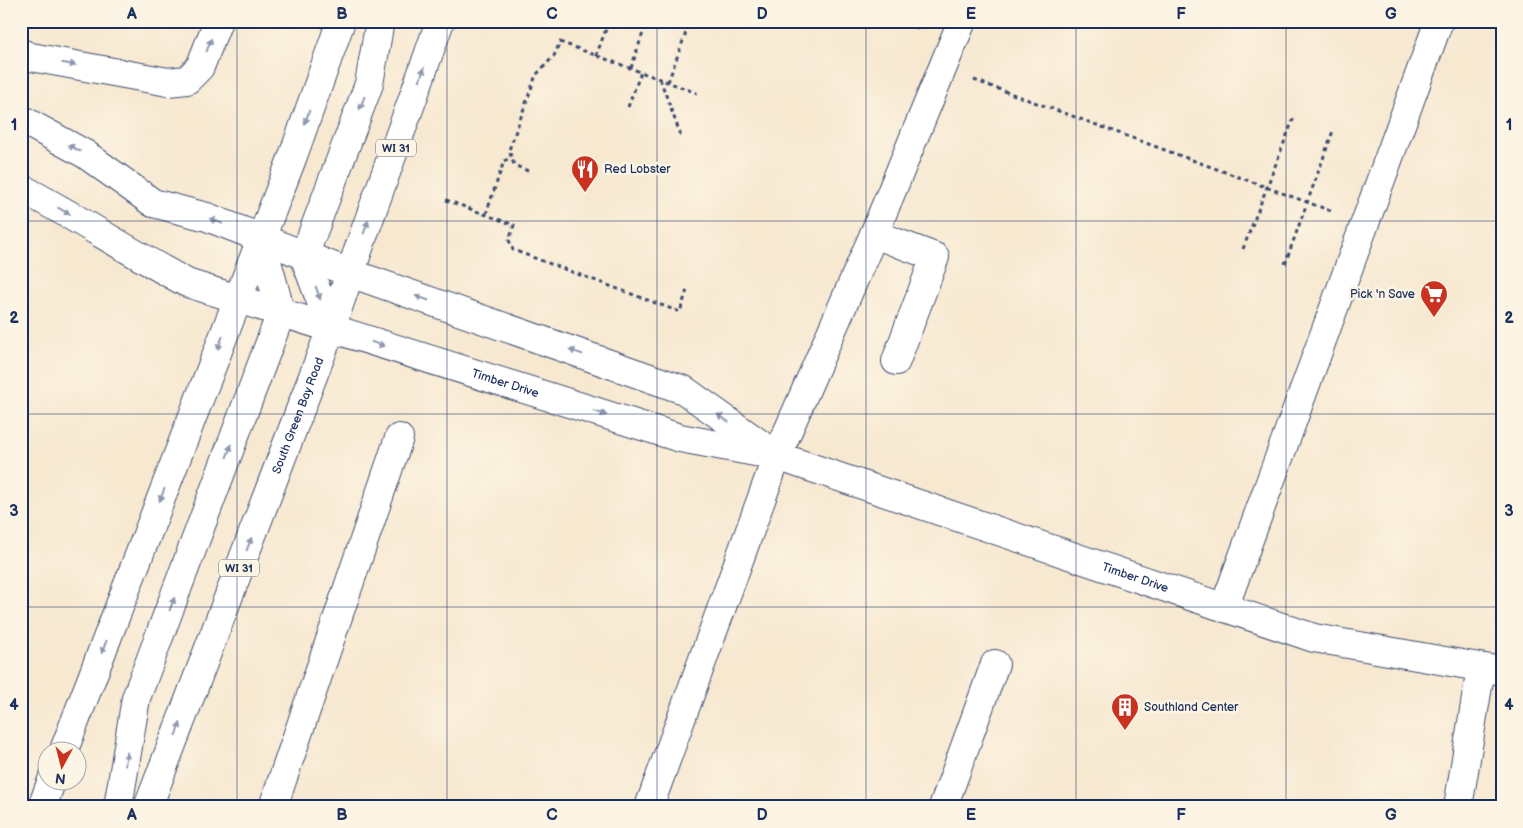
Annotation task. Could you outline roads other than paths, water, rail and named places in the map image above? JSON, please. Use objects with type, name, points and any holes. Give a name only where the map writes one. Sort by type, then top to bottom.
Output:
[{"type":"main road","points":[[21,53],[30,57],[168,82],[187,80],[200,67],[218,21]]},
{"type":"main road","points":[[68,740],[293,156],[341,21]]},
{"type":"main road","points":[[331,330],[304,256],[369,84],[380,21]]},
{"type":"main road","name":"South Green Bay Road","points":[[148,807],[331,330],[440,21]]},
{"type":"main road","points":[[649,807],[777,456],[874,234],[962,21]]},
{"type":"main road","points":[[1224,608],[1439,21]]},
{"type":"main road","name":"Timber Drive","points":[[21,118],[85,154],[153,203],[207,217],[261,240],[350,273],[684,390],[777,456]]},
{"type":"main road","name":"Timber Drive","points":[[21,188],[68,212],[144,260],[187,283],[331,330],[680,438],[777,456],[1314,638],[1492,670]]},
{"type":"main road","points":[[874,234],[935,257],[896,361]]},
{"type":"main road","points":[[118,807],[136,698],[281,313],[261,240]]},
{"type":"main road","points":[[273,807],[399,438]]},
{"type":"main road","points":[[943,807],[995,664]]},
{"type":"main road","points":[[1458,807],[1492,670]]},
{"type":"place","name":"Red Lobster","points":[[585,193]]},
{"type":"place","name":"Pick 'n Save","points":[[1434,318]]},
{"type":"place","name":"Southland Center","points":[[1125,731]]}]
